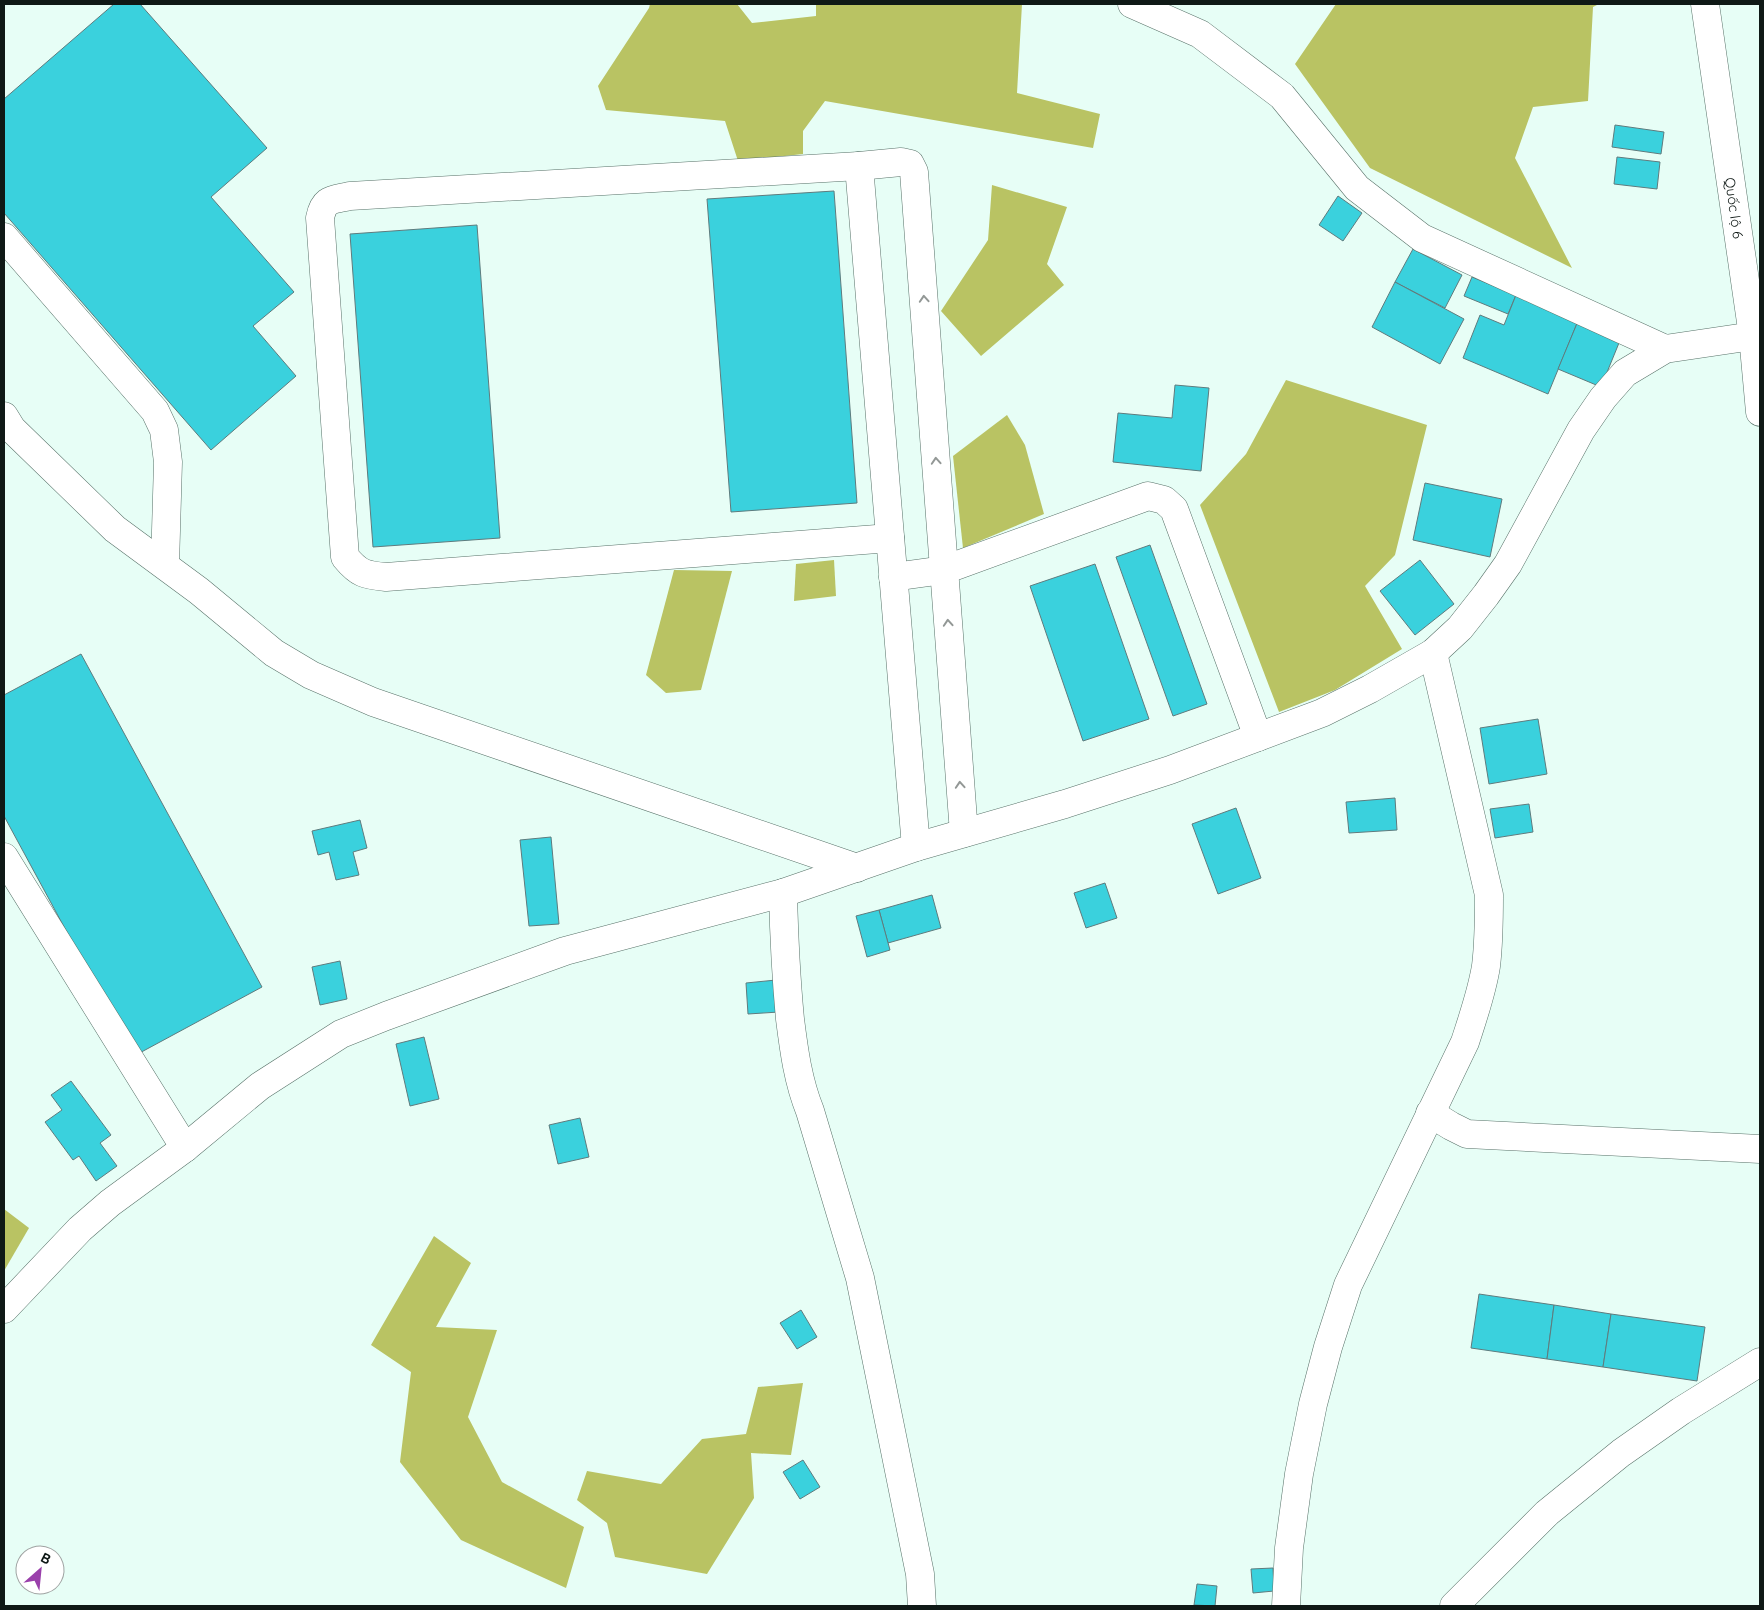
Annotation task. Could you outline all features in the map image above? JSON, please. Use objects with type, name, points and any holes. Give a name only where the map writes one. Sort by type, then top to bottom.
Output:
[{"type":"main road","points":[[1132,4],[1200,34],[1282,96],[1356,188],[1422,238],[1664,349]]},
{"type":"main road","name":"Quốc lộ 6","points":[[1705,4],[1756,337],[1760,412]]},
{"type":"main road","points":[[890,538],[386,577],[365,574],[355,569],[346,557],[320,218],[322,206],[330,200],[350,196],[901,162],[910,164],[914,172],[964,833]]},
{"type":"main road","points":[[859,166],[916,847]]},
{"type":"main road","points":[[4,237],[155,411],[164,430],[168,462],[165,565]]},
{"type":"main road","points":[[4,1309],[80,1229],[110,1203],[185,1148],[260,1086],[341,1034],[564,951],[783,893],[916,847],[1065,804],[1170,770],[1322,713],[1370,689],[1433,653],[1460,628],[1508,564],[1581,430],[1625,372],[1664,349],[1756,337]]},
{"type":"main road","points":[[4,416],[12,429],[115,529],[165,565],[274,653],[311,675],[392,709],[857,868]]},
{"type":"main road","points":[[893,577],[944,570],[1148,496],[1164,500],[1174,509],[1258,736]]},
{"type":"main road","points":[[1286,1606],[1289,1548],[1299,1474],[1313,1404],[1328,1347],[1348,1285],[1465,1042],[1485,968],[1489,895],[1433,653]]},
{"type":"main road","points":[[4,857],[185,1148]]},
{"type":"main road","points":[[783,893],[785,969],[795,1061],[801,1089],[810,1112],[860,1278],[920,1574],[922,1606]]},
{"type":"main road","points":[[1430,1113],[1467,1134],[1760,1149]]},
{"type":"main road","points":[[1454,1606],[1547,1513],[1621,1454],[1681,1411],[1760,1362]]},
{"type":"green space","points":[[650,4],[737,4],[752,23],[816,16],[816,4],[1022,4],[1017,93],[1100,114],[1093,148],[825,101],[803,131],[803,154],[738,161],[725,121],[606,110],[598,86]]},
{"type":"green space","points":[[1336,4],[1599,4],[1593,7],[1588,101],[1533,107],[1515,158],[1572,268],[1370,168],[1295,64]]},
{"type":"green space","points":[[992,185],[1067,207],[1047,264],[1064,285],[981,356],[941,311],[988,240]]},
{"type":"green space","points":[[1286,380],[1427,425],[1395,555],[1365,586],[1402,649],[1335,690],[1279,712],[1200,505],[1246,454]]},
{"type":"green space","points":[[1007,415],[1025,445],[1044,514],[963,548],[953,456]]},
{"type":"green space","points":[[834,560],[836,596],[794,601],[796,564]]},
{"type":"green space","points":[[674,570],[732,571],[701,690],[666,693],[646,675]]},
{"type":"green space","points":[[4,1209],[29,1228],[4,1271]]},
{"type":"green space","points":[[434,1236],[471,1263],[436,1327],[497,1330],[468,1417],[502,1482],[584,1527],[566,1588],[461,1540],[400,1462],[411,1372],[371,1345]]},
{"type":"green space","points":[[803,1383],[791,1455],[751,1453],[754,1498],[707,1574],[615,1557],[607,1523],[577,1500],[587,1471],[661,1484],[702,1439],[746,1434],[758,1387]]},
{"type":"building","points":[[114,4],[140,4],[267,148],[211,197],[294,292],[253,326],[296,376],[211,450],[4,213],[4,99]]},
{"type":"building","points":[[1615,125],[1664,132],[1661,154],[1612,147]]},
{"type":"building","points":[[1617,157],[1660,162],[1657,189],[1614,184]]},
{"type":"building","points":[[834,191],[857,503],[731,512],[707,199]]},
{"type":"building","points":[[1338,196],[1362,213],[1343,241],[1319,225]]},
{"type":"building","points":[[477,225],[500,538],[373,547],[350,234]]},
{"type":"building","points":[[1413,249],[1462,275],[1445,308],[1395,282]]},
{"type":"building","points":[[1472,277],[1516,295],[1508,314],[1464,296]]},
{"type":"building","points":[[1395,282],[1464,319],[1440,364],[1372,327]]},
{"type":"building","points":[[1516,295],[1578,321],[1548,394],[1463,358],[1480,315],[1504,325]]},
{"type":"building","points":[[1578,321],[1621,338],[1601,387],[1558,369]]},
{"type":"building","points":[[1175,385],[1209,388],[1201,471],[1113,462],[1118,413],[1172,418]]},
{"type":"building","points":[[1425,483],[1502,499],[1490,557],[1413,540]]},
{"type":"building","points":[[1150,545],[1207,704],[1173,716],[1116,557]]},
{"type":"building","points":[[1420,560],[1454,604],[1415,635],[1380,591]]},
{"type":"building","points":[[1095,564],[1149,719],[1083,741],[1030,586]]},
{"type":"building","points":[[81,654],[262,987],[134,1056],[4,816],[4,695]]},
{"type":"building","points":[[1538,719],[1547,774],[1489,784],[1480,728]]},
{"type":"building","points":[[1395,798],[1397,830],[1349,833],[1346,802]]},
{"type":"building","points":[[1529,804],[1533,832],[1495,838],[1490,809]]},
{"type":"building","points":[[1236,808],[1261,878],[1218,894],[1192,824]]},
{"type":"building","points":[[360,820],[367,848],[353,852],[359,875],[336,880],[329,852],[318,855],[312,831]]},
{"type":"building","points":[[551,837],[559,924],[529,926],[520,840]]},
{"type":"building","points":[[1105,883],[1117,918],[1086,928],[1074,893]]},
{"type":"building","points":[[932,895],[941,928],[888,943],[879,910]]},
{"type":"building","points":[[879,910],[890,950],[867,957],[856,916]]},
{"type":"building","points":[[340,961],[347,999],[320,1005],[312,967]]},
{"type":"building","points":[[776,980],[779,1012],[748,1014],[746,983]]},
{"type":"building","points":[[424,1037],[439,1099],[410,1106],[396,1044]]},
{"type":"building","points":[[71,1081],[111,1135],[100,1143],[117,1166],[96,1181],[79,1156],[73,1160],[45,1122],[62,1110],[51,1095]]},
{"type":"building","points":[[580,1118],[589,1157],[558,1164],[549,1125]]},
{"type":"building","points":[[1479,1294],[1554,1305],[1547,1359],[1471,1348]]},
{"type":"building","points":[[1554,1305],[1611,1314],[1603,1367],[1547,1359]]},
{"type":"building","points":[[801,1310],[817,1337],[797,1349],[780,1323]]},
{"type":"building","points":[[1611,1314],[1705,1327],[1697,1381],[1603,1367]]},
{"type":"building","points":[[803,1460],[820,1487],[800,1499],[783,1472]]},
{"type":"building","points":[[1273,1568],[1274,1591],[1253,1593],[1251,1569]]},
{"type":"building","points":[[1197,1584],[1217,1586],[1215,1606],[1194,1605]]}]
